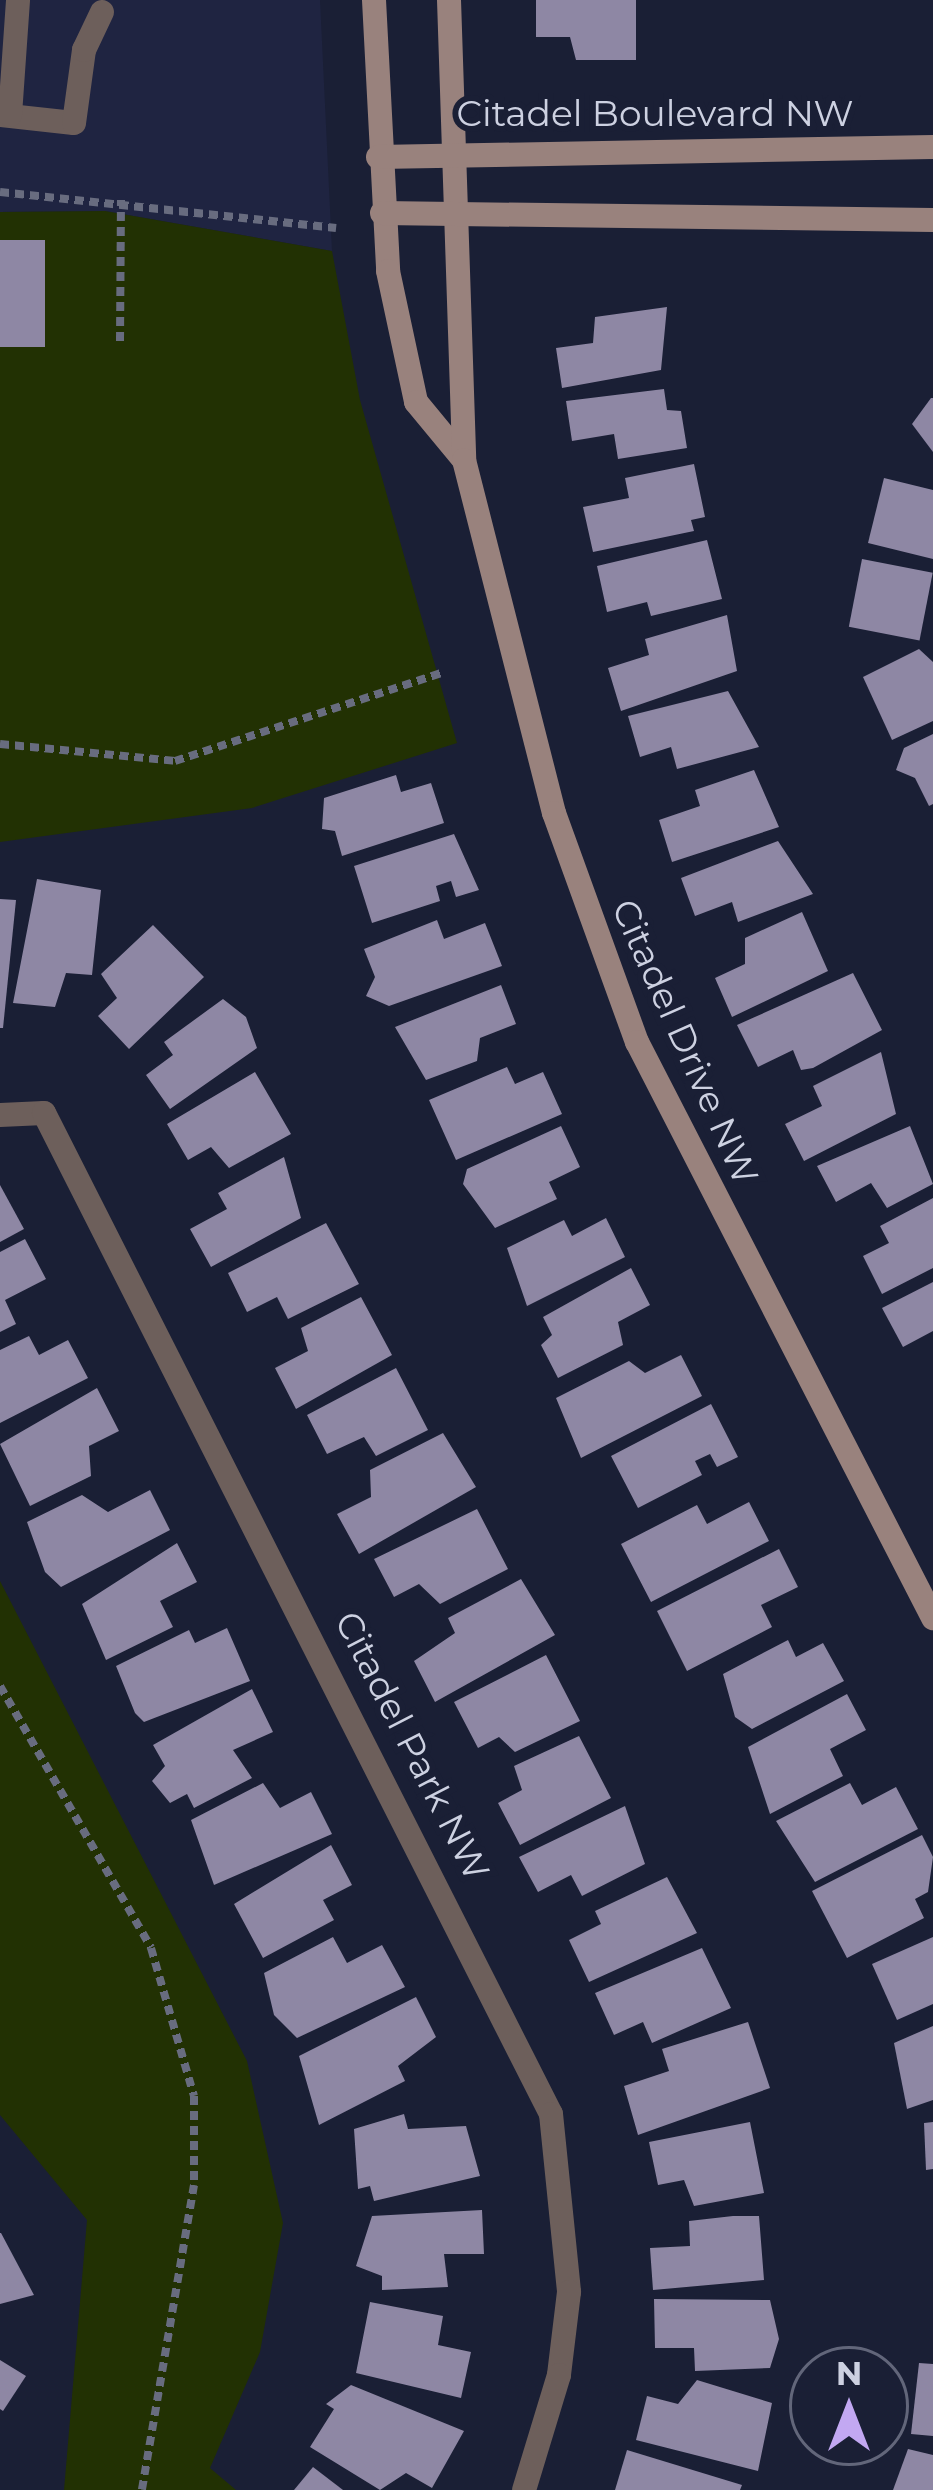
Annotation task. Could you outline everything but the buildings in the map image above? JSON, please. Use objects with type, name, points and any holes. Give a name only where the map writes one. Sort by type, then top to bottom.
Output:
[{"type":"street","points":[[18,0],[5,115],[74,124],[84,50],[103,12]]},
{"type":"street","name":"Citadel Drive NW","points":[[374,0],[382,213],[416,402],[464,460]]},
{"type":"street","name":"Citadel Drive NW","points":[[449,0],[464,460],[554,813],[637,1042],[933,1618]]},
{"type":"street","name":"Citadel Boulevard NW","points":[[378,157],[453,150],[933,147]]},
{"type":"street","points":[[382,213],[456,218],[933,220]]},
{"type":"street","name":"Citadel Park NW","points":[[0,1115],[44,1113],[551,2114],[568,2292],[559,2375],[524,2490]]},
{"type":"path","points":[[0,192],[122,200],[335,228]]},
{"type":"path","points":[[120,341],[122,200]]},
{"type":"path","points":[[0,744],[175,761],[441,673]]},
{"type":"path","points":[[0,1686],[151,1948],[194,2096],[194,2185],[142,2490]]},
{"type":"shaded area","points":[[0,0],[320,0],[332,251],[105,211],[0,212]]},
{"type":"green space","points":[[105,211],[332,251],[360,400],[457,743],[252,808],[0,842],[0,212]]},
{"type":"green space","points":[[0,1581],[247,2061],[283,2223],[260,2352],[210,2468],[236,2490],[64,2490],[87,2220],[0,2115]]}]
